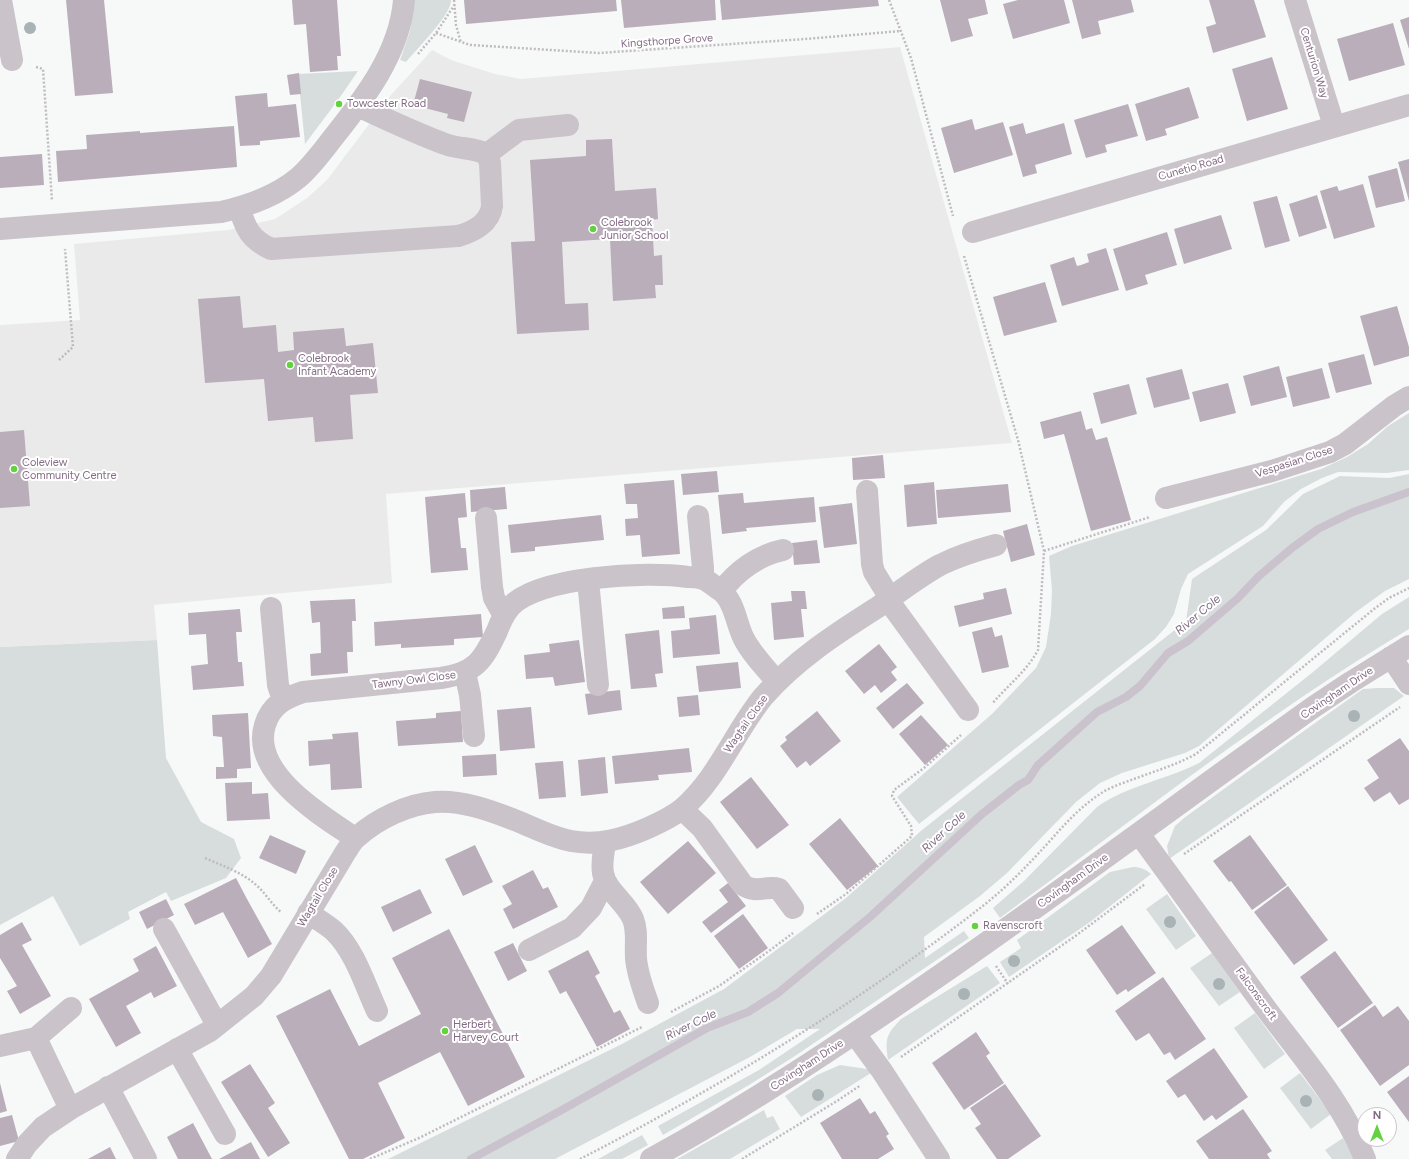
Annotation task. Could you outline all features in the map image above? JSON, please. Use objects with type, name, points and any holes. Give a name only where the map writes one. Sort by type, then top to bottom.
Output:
[{"type":"street","points":[[1,0],[12,60]]},
{"type":"street","points":[[0,229],[221,212],[239,208],[270,196],[298,178],[317,158],[358,106],[381,71],[391,51],[399,27],[404,0]]},
{"type":"street","name":"Centurion Way","points":[[1295,0],[1334,126]]},
{"type":"street","name":"Cunetio Road","points":[[968,241],[1334,126],[1409,105]]},
{"type":"street","points":[[239,208],[246,228],[252,237],[263,246],[271,249],[458,236],[469,233],[478,228],[491,213],[492,206],[490,164],[487,154],[481,151],[451,146],[418,134],[358,106]]},
{"type":"street","points":[[487,154],[519,130],[568,125]]},
{"type":"street","name":"Vespasian Close","points":[[1166,498],[1272,471],[1330,452],[1345,444],[1394,406],[1409,397]]},
{"type":"street","points":[[867,491],[872,564],[874,572],[889,599],[968,710]]},
{"type":"street","points":[[698,516],[703,579]]},
{"type":"street","points":[[486,518],[493,593],[494,598],[504,616]]},
{"type":"street","name":"Wagtail Close","points":[[17,1159],[27,1144],[43,1127],[70,1109],[217,1025],[254,996],[267,981],[287,951],[336,865],[355,838],[370,827],[393,814],[411,807],[435,802],[455,803],[479,808],[571,841],[605,842],[624,838],[647,829],[682,809],[710,779],[762,699],[777,682],[808,655],[832,637],[940,565],[972,552],[996,546]]},
{"type":"street","points":[[722,591],[730,580],[743,570],[765,556],[783,550]]},
{"type":"street","name":"Tawny Owl Close","points":[[355,838],[328,820],[300,798],[284,782],[268,759],[264,750],[264,731],[270,714],[283,700],[303,692],[441,678],[465,673],[473,667],[488,650],[504,616],[510,607],[518,600],[529,594],[566,582],[643,574],[669,574],[703,579],[722,591],[730,603],[744,639],[756,657],[777,682]]},
{"type":"street","points":[[588,580],[598,685]]},
{"type":"street","points":[[271,608],[278,685],[283,700]]},
{"type":"street","points":[[1400,652],[1409,684]]},
{"type":"street","name":"Covingham Drive","points":[[651,1159],[779,1084],[855,1034],[1017,922],[1312,708],[1400,652]]},
{"type":"street","points":[[465,673],[470,695],[474,736]]},
{"type":"street","points":[[682,809],[702,828],[743,885],[750,890],[774,887],[779,889],[793,908]]},
{"type":"street","name":"Falconscroft","points":[[1139,834],[1267,1010],[1316,1073],[1353,1130],[1364,1159]]},
{"type":"street","points":[[605,842],[602,871],[609,887],[625,906],[633,919],[636,958],[640,979],[648,1003]]},
{"type":"street","points":[[529,950],[572,928],[591,908],[605,880]]},
{"type":"street","points":[[304,921],[330,928],[346,945],[377,1011]]},
{"type":"street","points":[[164,929],[217,1025]]},
{"type":"street","points":[[1,1044],[36,1038],[70,1008]]},
{"type":"street","points":[[855,1034],[882,1071],[939,1159]]},
{"type":"street","points":[[36,1038],[70,1109]]},
{"type":"street","points":[[177,1049],[224,1134]]},
{"type":"street","points":[[108,1088],[146,1159]]},
{"type":"path","points":[[454,0],[456,25],[461,43]]},
{"type":"path","points":[[890,0],[911,58],[955,221]]},
{"type":"path","name":"Kingsthorpe Grove","points":[[436,33],[470,45],[599,53],[805,40],[901,31]]},
{"type":"path","points":[[968,241],[1044,551],[1038,650],[1033,660],[992,704]]},
{"type":"path","points":[[1044,551],[1153,516],[1166,498]]},
{"type":"path","points":[[580,1159],[646,1124],[721,1081],[857,997],[998,894],[1071,819],[1101,793],[1114,786],[1169,767],[1196,754],[1374,609],[1389,598],[1409,588]]},
{"type":"path","points":[[742,1159],[837,1102],[1068,942],[1190,850],[1403,706]]},
{"type":"path","points":[[815,916],[846,894],[912,836],[911,826],[892,796],[894,790],[924,768],[965,731]]},
{"type":"path","points":[[205,858],[242,875],[257,886],[273,906],[304,921]]},
{"type":"path","points":[[671,1012],[719,986],[769,951],[797,929]]},
{"type":"path","points":[[370,1159],[419,1138],[643,1027]]},
{"type":"shaded area","points":[[414,0],[451,0],[450,6],[440,23],[406,62],[400,60],[410,31]]},
{"type":"shaded area","points":[[900,47],[1012,443],[386,494],[392,583],[154,605],[157,640],[0,647],[0,325],[80,320],[74,244],[228,230],[275,219],[307,198],[327,180],[391,95],[432,50],[451,60],[495,74],[521,79]]},
{"type":"shaded area","points":[[358,71],[338,100],[305,144],[298,74]]},
{"type":"shaded area","points":[[1409,413],[1409,470],[1387,473],[1338,472],[1322,478],[1301,489],[1284,502],[1263,526],[1188,574],[1181,589],[1174,614],[1166,627],[1155,639],[919,824],[897,797],[993,713],[1036,668],[1046,647],[1051,614],[1052,590],[1049,556],[1072,546],[1321,469],[1347,457],[1368,444],[1388,426]]},
{"type":"shaded area","points":[[1409,474],[1409,579],[1385,591],[1356,612],[1199,746],[1185,753],[1122,773],[1100,783],[1076,802],[1007,873],[980,896],[924,937],[925,958],[964,931],[969,938],[795,1056],[749,1085],[663,1135],[658,1126],[759,1070],[820,1029],[797,1029],[750,1057],[555,1159],[388,1159],[622,1044],[724,989],[846,898],[922,830],[1186,621],[1192,579],[1266,530],[1303,494],[1340,476],[1389,478]]},
{"type":"shaded area","points":[[1409,597],[1409,629],[1304,696],[1201,768],[1000,918],[993,908],[1024,881],[1097,807],[1121,793],[1174,774],[1199,763],[1313,672],[1382,614]]},
{"type":"shaded area","points":[[157,640],[166,758],[201,822],[234,839],[241,858],[226,878],[171,901],[166,892],[128,912],[130,919],[80,946],[53,896],[0,925],[0,647]]},
{"type":"shaded area","points":[[1394,688],[1404,696],[1169,859],[1167,846],[1175,826],[1184,818],[1363,689]]},
{"type":"shaded area","points":[[1138,867],[1151,874],[1090,922],[1009,977],[1000,962],[1021,948],[1017,940],[1110,872]]},
{"type":"shaded area","points":[[1167,894],[1196,936],[1176,950],[1146,909]]},
{"type":"shaded area","points":[[1212,953],[1240,992],[1219,1006],[1190,968]]},
{"type":"shaded area","points":[[987,966],[1000,983],[888,1060],[888,1037],[892,1029],[901,1019]]},
{"type":"shaded area","points":[[1255,1013],[1285,1054],[1264,1069],[1234,1028]]},
{"type":"shaded area","points":[[840,1065],[867,1069],[871,1073],[801,1117],[785,1096],[817,1075]]},
{"type":"shaded area","points":[[1300,1073],[1331,1114],[1311,1129],[1280,1088]]},
{"type":"shaded area","points":[[764,1110],[767,1118],[773,1116],[780,1129],[730,1159],[677,1159]]},
{"type":"shaded area","points":[[642,1135],[648,1145],[622,1159],[598,1159]]},
{"type":"shaded area","points":[[1343,1138],[1355,1159],[1332,1159],[1325,1150]]},
{"type":"building","points":[[66,0],[104,0],[113,93],[75,96]]},
{"type":"building","points":[[292,0],[337,0],[341,56],[337,56],[338,70],[310,72],[306,24],[294,25]]},
{"type":"building","points":[[464,0],[616,0],[617,11],[466,24]]},
{"type":"building","points":[[621,0],[715,0],[716,20],[624,28]]},
{"type":"building","points":[[720,0],[878,0],[879,6],[722,20]]},
{"type":"building","points":[[940,0],[985,0],[988,14],[968,19],[973,36],[951,42]]},
{"type":"building","points":[[1018,0],[1064,0],[1070,23],[1013,39],[1003,4]]},
{"type":"building","points":[[1072,0],[1131,0],[1134,12],[1098,21],[1101,34],[1082,39]]},
{"type":"building","points":[[1209,0],[1254,0],[1266,37],[1213,53],[1206,27],[1216,24]]},
{"type":"building","points":[[1409,17],[1409,49],[1400,20]]},
{"type":"building","points":[[1393,23],[1405,65],[1349,81],[1337,39]]},
{"type":"building","points":[[1272,57],[1288,109],[1247,121],[1232,69]]},
{"type":"building","points":[[299,73],[301,94],[290,95],[287,75]]},
{"type":"building","points":[[420,79],[472,92],[464,122],[447,118],[448,114],[413,105]]},
{"type":"building","points":[[1189,87],[1199,118],[1165,129],[1167,135],[1146,141],[1135,104]]},
{"type":"building","points":[[267,93],[268,107],[296,104],[300,137],[260,141],[260,145],[240,146],[235,96]]},
{"type":"building","points":[[1128,104],[1138,136],[1105,145],[1107,152],[1086,158],[1074,120]]},
{"type":"building","points":[[972,119],[975,130],[1003,122],[1013,155],[954,173],[941,128]]},
{"type":"building","points":[[1023,123],[1026,134],[1064,123],[1072,154],[1035,165],[1037,173],[1023,177],[1009,127]]},
{"type":"building","points":[[234,126],[237,167],[58,182],[56,151],[87,149],[86,135],[140,131],[140,133]]},
{"type":"building","name":"Colebrook Junior School","points":[[612,139],[615,191],[656,188],[658,219],[652,220],[654,256],[662,255],[663,285],[655,285],[656,298],[613,301],[610,239],[562,242],[565,304],[588,303],[589,330],[517,334],[511,242],[535,241],[530,160],[586,156],[586,140]]},
{"type":"building","points":[[42,154],[44,185],[0,188],[0,157]]},
{"type":"building","points":[[1409,159],[1409,201],[1398,162]]},
{"type":"building","points":[[1397,168],[1405,201],[1376,208],[1368,176]]},
{"type":"building","points":[[1363,184],[1375,227],[1334,239],[1320,191],[1337,186],[1339,191]]},
{"type":"building","points":[[1317,195],[1327,228],[1299,237],[1289,204]]},
{"type":"building","points":[[1277,196],[1290,241],[1265,248],[1253,202]]},
{"type":"building","points":[[1221,215],[1232,249],[1184,264],[1174,229]]},
{"type":"building","points":[[1167,232],[1177,265],[1145,275],[1148,284],[1126,291],[1113,249]]},
{"type":"building","points":[[1106,248],[1119,290],[1062,306],[1050,265],[1074,257],[1077,266],[1081,265],[1089,262],[1087,254]]},
{"type":"building","points":[[1045,282],[1057,322],[1004,336],[993,297]]},
{"type":"building","name":"Colebrook Infant Academy","points":[[240,296],[243,328],[276,325],[278,352],[294,350],[293,332],[344,328],[346,346],[373,343],[378,393],[350,395],[353,439],[315,442],[313,417],[268,421],[264,379],[205,383],[198,299]]},
{"type":"building","points":[[1397,306],[1409,347],[1409,356],[1374,366],[1360,316]]},
{"type":"building","points":[[1364,354],[1372,384],[1336,393],[1328,363]]},
{"type":"building","points":[[1279,366],[1287,397],[1251,406],[1243,376]]},
{"type":"building","points":[[1322,368],[1330,398],[1293,407],[1286,377]]},
{"type":"building","points":[[1182,369],[1190,399],[1154,408],[1146,378]]},
{"type":"building","points":[[1228,383],[1236,413],[1200,422],[1192,392]]},
{"type":"building","points":[[1129,384],[1137,414],[1101,424],[1093,393]]},
{"type":"building","points":[[1081,411],[1086,430],[1092,428],[1096,440],[1107,437],[1131,520],[1091,531],[1064,434],[1044,439],[1040,422]]},
{"type":"building","name":"Coleview Community Centre","points":[[24,430],[30,506],[0,508],[0,432]]},
{"type":"building","points":[[883,455],[885,478],[853,480],[852,458]]},
{"type":"building","points":[[717,471],[719,492],[683,495],[681,474]]},
{"type":"building","points":[[674,480],[680,554],[642,557],[640,535],[626,536],[625,519],[638,518],[637,504],[626,504],[624,484]]},
{"type":"building","points":[[934,482],[937,524],[907,527],[904,485]]},
{"type":"building","points":[[1008,484],[1011,512],[938,518],[936,490]]},
{"type":"building","points":[[505,487],[507,509],[471,512],[470,490]]},
{"type":"building","points":[[465,493],[467,517],[458,518],[461,548],[466,548],[468,570],[431,573],[425,497]]},
{"type":"building","points":[[743,493],[744,503],[814,497],[816,522],[746,528],[747,531],[722,534],[718,495]]},
{"type":"building","points":[[852,503],[857,544],[824,548],[819,507]]},
{"type":"building","points":[[601,515],[604,540],[535,547],[535,551],[511,553],[508,525]]},
{"type":"building","points":[[1027,524],[1035,555],[1011,562],[1003,531]]},
{"type":"building","points":[[817,540],[820,563],[794,565],[792,543]]},
{"type":"building","points":[[1006,588],[1012,614],[959,627],[954,606],[984,599],[983,593]]},
{"type":"building","points":[[791,591],[805,591],[807,609],[801,609],[804,637],[774,640],[771,603],[792,601]]},
{"type":"building","points":[[355,599],[356,621],[352,621],[353,652],[347,652],[348,673],[311,676],[310,654],[321,653],[320,622],[312,623],[310,601]]},
{"type":"building","points":[[684,606],[685,618],[663,619],[662,608]]},
{"type":"building","points":[[240,609],[242,632],[236,632],[238,662],[242,662],[244,686],[193,690],[191,666],[208,664],[206,634],[189,635],[188,613]]},
{"type":"building","points":[[481,614],[483,637],[454,639],[454,645],[401,648],[401,644],[375,646],[374,622]]},
{"type":"building","points":[[716,615],[720,654],[673,658],[671,631],[690,629],[689,618]]},
{"type":"building","points":[[992,627],[995,637],[1002,635],[1009,667],[982,673],[972,632]]},
{"type":"building","points":[[659,630],[663,673],[655,674],[657,687],[631,689],[625,634]]},
{"type":"building","points":[[579,640],[585,682],[555,686],[553,677],[526,679],[524,655],[550,652],[549,644]]},
{"type":"building","points":[[879,644],[897,667],[891,672],[897,680],[881,693],[875,685],[864,694],[845,671]]},
{"type":"building","points":[[738,662],[741,688],[699,692],[696,666]]},
{"type":"building","points":[[907,683],[924,703],[893,729],[876,708]]},
{"type":"building","points":[[620,690],[622,710],[588,715],[585,694]]},
{"type":"building","points":[[698,695],[700,715],[679,717],[677,697]]},
{"type":"building","points":[[531,707],[535,748],[500,751],[497,710]]},
{"type":"building","points":[[461,711],[463,742],[398,746],[396,721],[436,718],[436,713]]},
{"type":"building","points":[[817,711],[841,741],[810,766],[806,761],[797,768],[780,746],[787,740],[785,737]]},
{"type":"building","points":[[248,713],[251,768],[237,769],[237,778],[216,779],[216,767],[224,767],[222,737],[213,736],[212,715]]},
{"type":"building","points":[[921,715],[948,745],[925,765],[899,734]]},
{"type":"building","points":[[358,732],[362,788],[331,790],[330,764],[309,766],[308,741],[333,739],[332,734]]},
{"type":"building","points":[[1400,738],[1409,751],[1409,799],[1399,805],[1390,792],[1374,802],[1364,788],[1379,778],[1367,760]]},
{"type":"building","points":[[689,748],[692,772],[658,775],[659,780],[615,784],[612,756]]},
{"type":"building","points":[[496,754],[497,775],[463,777],[462,756]]},
{"type":"building","points":[[605,757],[608,793],[581,796],[578,760]]},
{"type":"building","points":[[563,761],[566,797],[539,799],[535,763]]},
{"type":"building","points":[[751,777],[789,825],[757,849],[720,802]]},
{"type":"building","points":[[252,782],[252,794],[268,793],[270,819],[227,821],[225,783]]},
{"type":"building","points":[[840,818],[878,866],[847,890],[809,844]]},
{"type":"building","points":[[270,835],[306,851],[296,874],[259,858]]},
{"type":"building","points":[[1250,835],[1287,885],[1252,910],[1231,881],[1229,882],[1213,861]]},
{"type":"building","points":[[688,841],[716,873],[668,914],[640,882]]},
{"type":"building","points":[[475,845],[493,882],[463,896],[445,859]]},
{"type":"building","points":[[533,870],[543,889],[548,887],[558,907],[513,929],[503,909],[512,904],[502,886]]},
{"type":"building","points":[[236,878],[272,944],[248,958],[223,912],[195,925],[184,904]]},
{"type":"building","points":[[728,883],[746,906],[711,933],[702,922],[728,902],[719,890]]},
{"type":"building","points":[[1288,886],[1328,940],[1294,965],[1254,912]]},
{"type":"building","points":[[420,889],[432,913],[393,932],[381,907]]},
{"type":"building","points":[[166,899],[174,915],[147,929],[139,912]]},
{"type":"building","points":[[743,914],[768,948],[739,969],[714,936]]},
{"type":"building","points":[[22,922],[32,940],[22,945],[51,996],[20,1014],[7,991],[17,986],[0,958],[0,935]]},
{"type":"building","points":[[1122,925],[1156,973],[1128,992],[1126,989],[1117,995],[1086,950]]},
{"type":"building","name":"Herbert Harvey Court","points":[[449,929],[525,1077],[468,1106],[440,1052],[378,1083],[405,1138],[363,1159],[349,1159],[276,1016],[330,989],[359,1046],[421,1014],[392,958]]},
{"type":"building","points":[[513,943],[527,971],[508,981],[494,952]]},
{"type":"building","points":[[156,946],[177,986],[154,998],[151,992],[126,1006],[141,1033],[116,1047],[89,999],[139,971],[133,959]]},
{"type":"building","points":[[588,950],[600,973],[595,976],[614,1013],[620,1010],[630,1029],[597,1047],[566,991],[560,994],[548,971]]},
{"type":"building","points":[[1335,951],[1373,1003],[1338,1028],[1300,977]]},
{"type":"building","points":[[1163,977],[1206,1039],[1175,1060],[1170,1052],[1164,1055],[1149,1033],[1136,1041],[1115,1011]]},
{"type":"building","points":[[1375,1005],[1383,1017],[1398,1006],[1409,1021],[1409,1065],[1380,1086],[1340,1030]]},
{"type":"building","points":[[976,1032],[990,1053],[986,1056],[1004,1083],[964,1110],[932,1063]]},
{"type":"building","points":[[1214,1048],[1248,1097],[1216,1120],[1212,1115],[1204,1121],[1185,1094],[1178,1098],[1166,1081]]},
{"type":"building","points":[[250,1064],[275,1103],[268,1108],[290,1143],[268,1157],[221,1082]]},
{"type":"building","points":[[1409,1076],[1409,1122],[1387,1092]]},
{"type":"building","points":[[0,1083],[7,1111],[0,1113]]},
{"type":"building","points":[[1005,1084],[1041,1136],[1008,1159],[997,1159],[975,1128],[981,1124],[970,1108]]},
{"type":"building","points":[[860,1098],[870,1114],[875,1111],[889,1134],[886,1136],[894,1149],[878,1159],[842,1159],[820,1123]]},
{"type":"building","points":[[1243,1109],[1272,1151],[1267,1154],[1270,1159],[1209,1159],[1196,1141]]},
{"type":"building","points":[[12,1115],[19,1141],[0,1146],[0,1118]]},
{"type":"building","points":[[193,1123],[212,1159],[178,1159],[167,1137]]},
{"type":"building","points":[[251,1142],[260,1159],[219,1159]]},
{"type":"building","points":[[110,1147],[116,1159],[88,1159]]},
{"type":"waterway","name":"River Cole","points":[[471,1159],[560,1111],[707,1028],[748,1012],[778,993],[870,917],[982,814],[1019,785],[1028,780],[1038,765],[1097,712],[1126,697],[1140,686],[1168,653],[1188,641],[1237,599],[1259,576],[1292,548],[1318,529],[1353,512],[1409,492]]},
{"type":"place","name":"Towcester Road","points":[[339,104]]},
{"type":"place","name":"Colebrook Junior School","points":[[593,229]]},
{"type":"place","name":"Colebrook Infant Academy","points":[[290,365]]},
{"type":"place","name":"Coleview Community Centre","points":[[14,469]]},
{"type":"place","name":"Ravenscroft","points":[[975,926]]},
{"type":"place","name":"Herbert Harvey Court","points":[[445,1031]]}]
